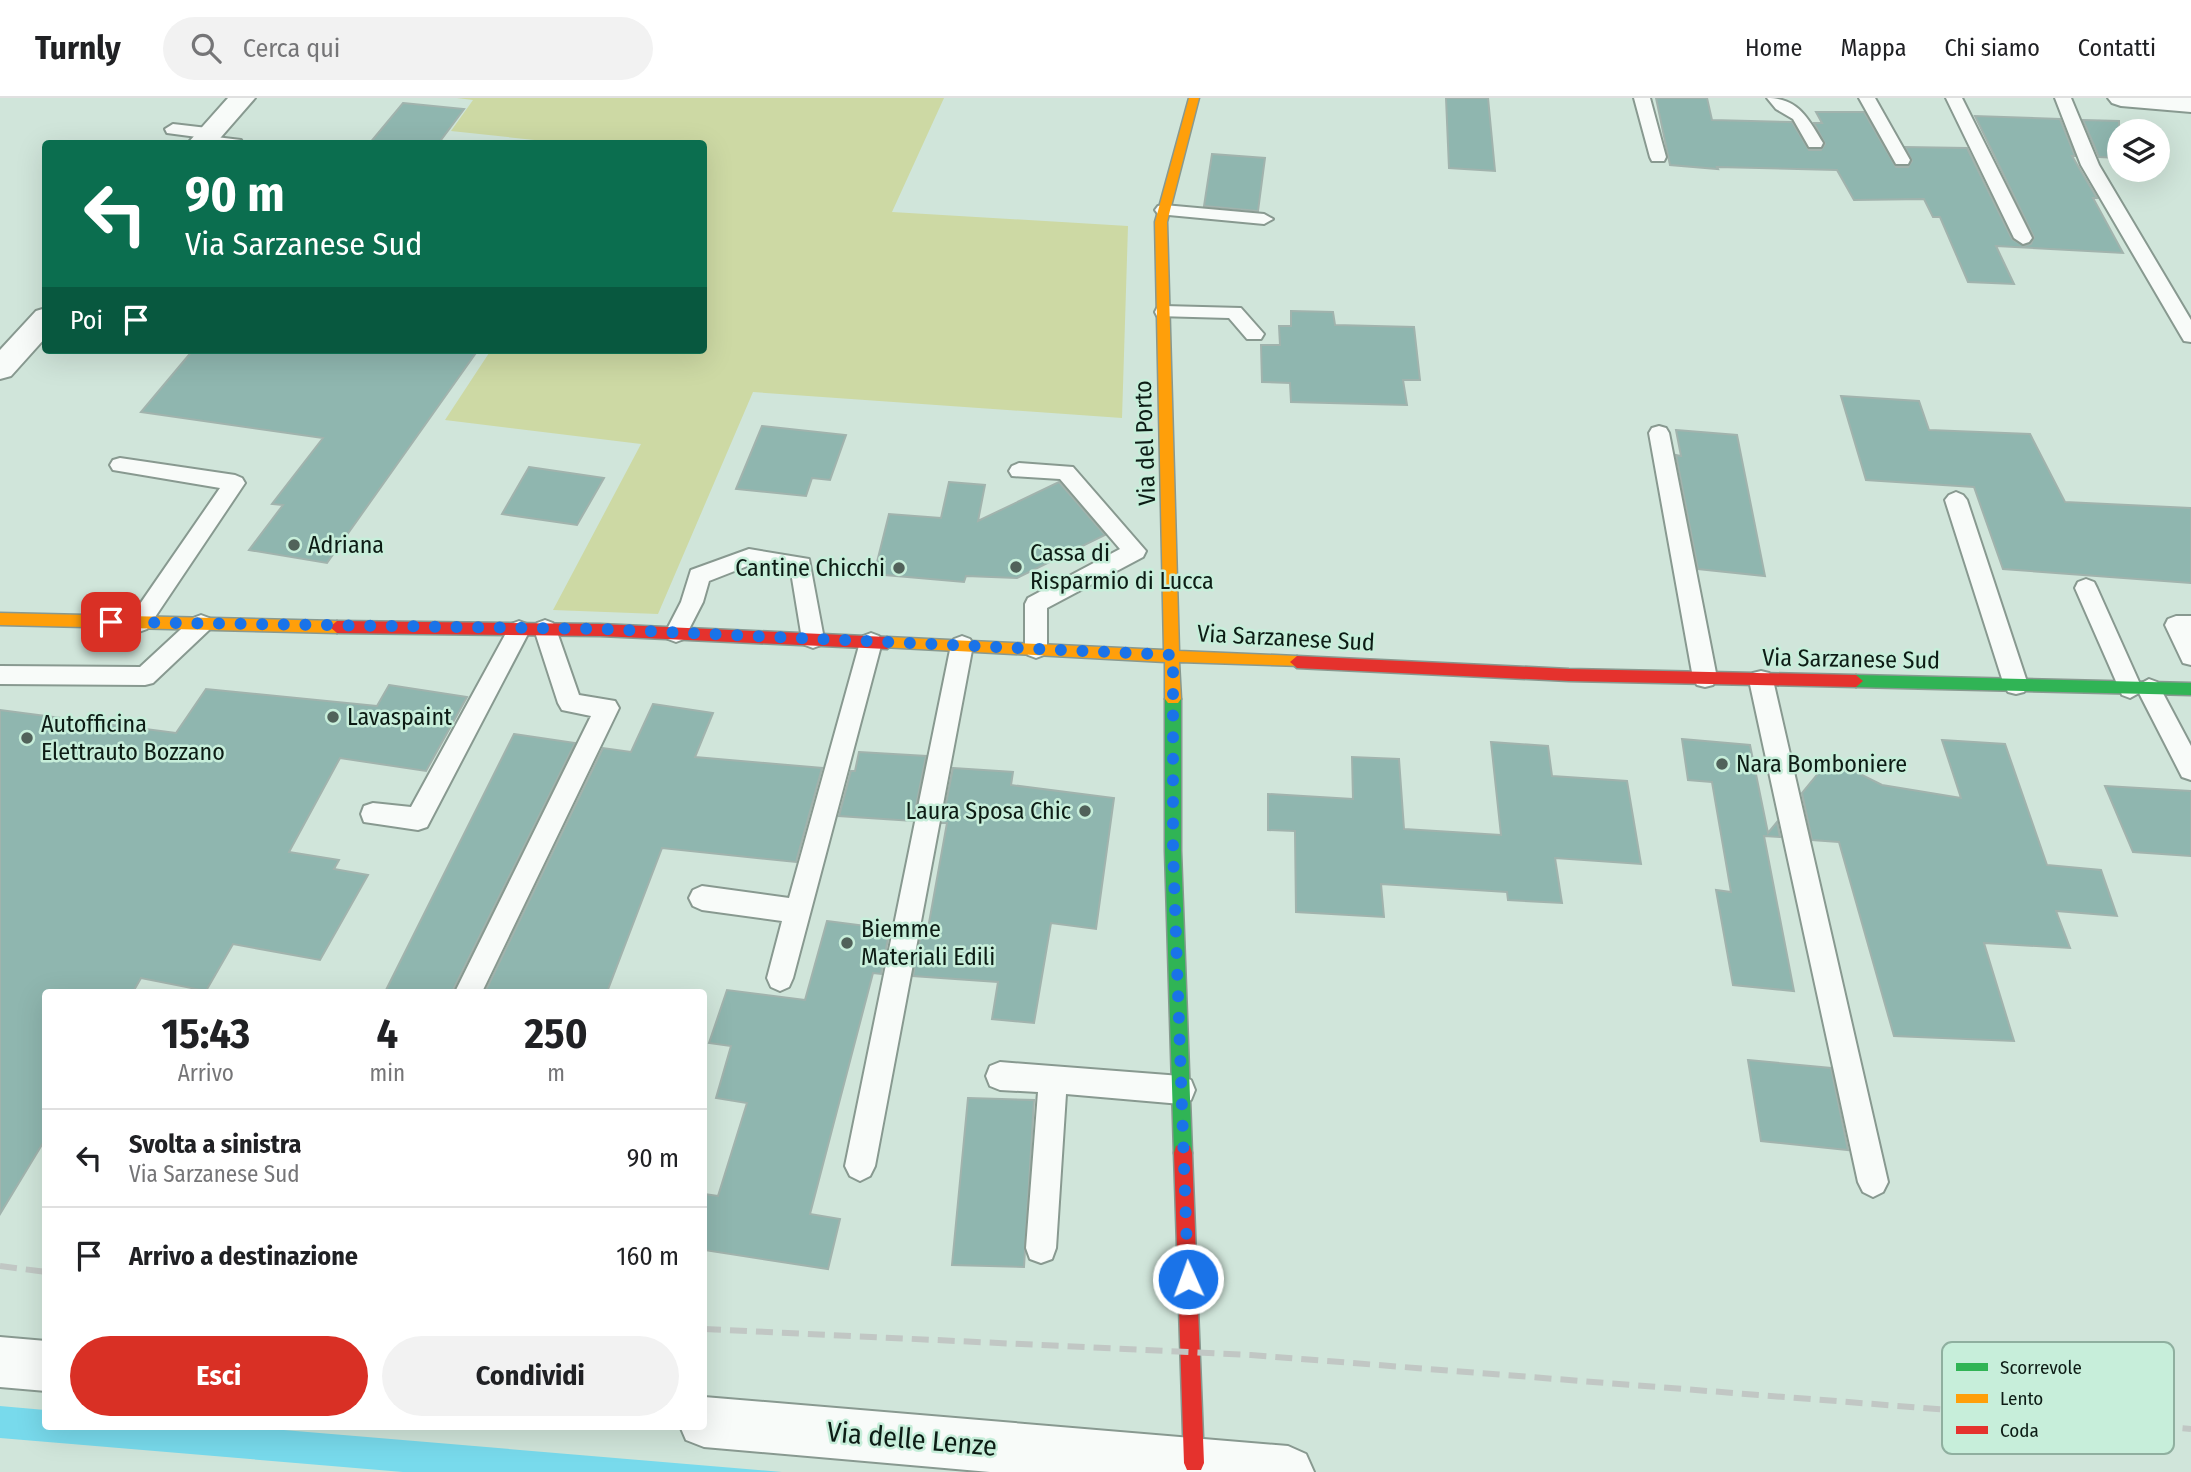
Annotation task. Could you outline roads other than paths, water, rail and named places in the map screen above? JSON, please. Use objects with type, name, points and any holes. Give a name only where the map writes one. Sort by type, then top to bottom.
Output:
[{"type":"main road","name":"Via del Porto","points":[[1194,1463],[1173,851],[1173,655],[1161,222],[1195,98]]},
{"type":"main road","name":"Via Sarzanese Sud","points":[[0,619],[676,633],[1569,676],[2191,689]]},
{"type":"street","points":[[205,139],[242,98]]},
{"type":"street","points":[[2121,98],[2190,108]]},
{"type":"street","points":[[0,369],[42,322]]},
{"type":"street","points":[[0,1362],[42,1366]]},
{"type":"street","name":"Via delle Lenze","points":[[707,1422],[1289,1472]]},
{"type":"lane","points":[[1642,98],[1658,157]]},
{"type":"lane","points":[[1775,98],[1782,106],[1799,116],[1815,143]]},
{"type":"lane","points":[[1867,98],[1902,160]]},
{"type":"lane","points":[[1954,98],[2023,238]]},
{"type":"lane","points":[[2063,98],[2090,166],[2191,336]]},
{"type":"lane","points":[[173,129],[205,139]]},
{"type":"lane","points":[[1164,211],[1264,219]]},
{"type":"lane","points":[[1164,312],[1234,312],[1254,334]]},
{"type":"lane","points":[[1659,433],[1705,678]]},
{"type":"lane","points":[[120,465],[235,483],[139,623]]},
{"type":"lane","points":[[1019,471],[1066,472],[1135,551]]},
{"type":"lane","points":[[1956,500],[2016,685]]},
{"type":"lane","points":[[1036,649],[1036,604],[1170,532]]},
{"type":"lane","points":[[676,633],[692,602],[699,576],[750,557],[801,565],[813,639]]},
{"type":"lane","points":[[2086,588],[2139,688],[2191,770]]},
{"type":"lane","points":[[0,675],[145,676],[201,624]]},
{"type":"lane","points":[[2191,625],[2176,625],[2191,656]]},
{"type":"lane","points":[[469,989],[607,708],[570,703],[545,629]]},
{"type":"lane","points":[[373,814],[418,819],[519,630]]},
{"type":"lane","points":[[780,978],[871,642]]},
{"type":"lane","points":[[860,1166],[962,645]]},
{"type":"lane","points":[[1761,680],[1873,1182]]},
{"type":"lane","points":[[702,898],[798,911]]},
{"type":"lane","points":[[1000,1076],[1181,1090]]},
{"type":"lane","points":[[1041,1248],[1053,1079]]},
{"type":"water","points":[[0,1406],[42,1410],[42,1430],[283,1430],[782,1472],[403,1472],[0,1438]]},
{"type":"railway","points":[[0,1266],[42,1271]]},
{"type":"railway","points":[[707,1329],[1251,1355],[1942,1409]]},
{"type":"railway","points":[[2174,1428],[2191,1429]]},
{"type":"place","name":"Adriana","points":[[294,545]]},
{"type":"place","name":"Cassa di Risparmio di Lucca","points":[[1016,567]]},
{"type":"place","name":"Cantine Chicchi","points":[[899,568]]},
{"type":"place","name":"Lavaspaint","points":[[333,717]]},
{"type":"place","name":"Autofficina Elettrauto Bozzano","points":[[27,738]]},
{"type":"place","name":"Nara Bomboniere","points":[[1722,764]]},
{"type":"place","name":"Laura Sposa Chic","points":[[1085,811]]},
{"type":"place","name":"Biemme Materiali Edili","points":[[847,943]]}]
